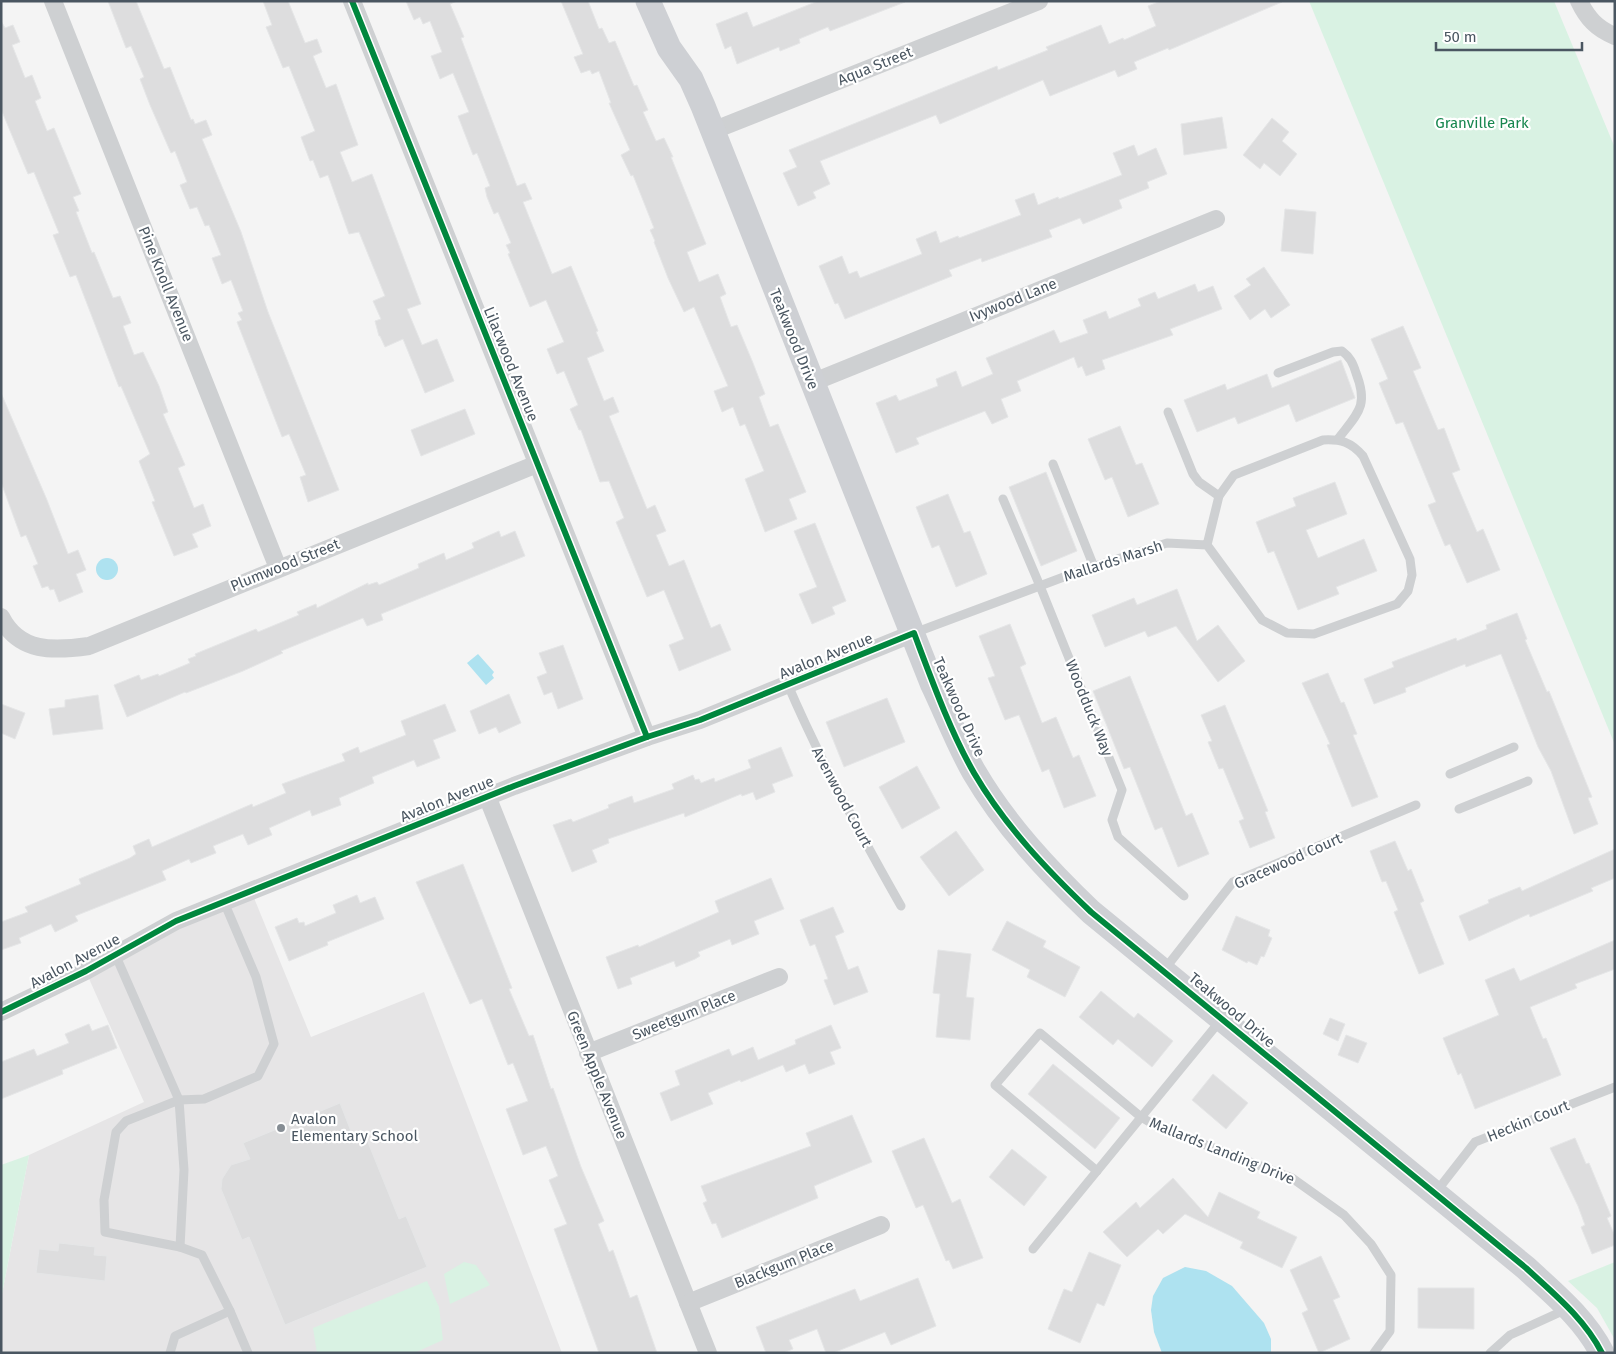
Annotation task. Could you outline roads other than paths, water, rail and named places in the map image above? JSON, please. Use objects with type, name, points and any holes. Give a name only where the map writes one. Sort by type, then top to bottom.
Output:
[{"type":"street","name":"Pine Knoll Avenue","points":[[53,1],[278,568]]},
{"type":"street","name":"Lilacwood Avenue","points":[[352,1],[647,737]]},
{"type":"street","name":"Teakwood Drive","points":[[648,1],[669,48],[691,79],[811,383],[914,633],[932,683],[974,772],[1006,820],[1051,874],[1091,912],[1526,1268],[1569,1309],[1595,1339],[1602,1353]]},
{"type":"street","name":"Aqua Street","points":[[712,131],[1039,1]]},
{"type":"street","points":[[1579,1],[1586,16],[1608,33]]},
{"type":"street","name":"Ivywood Lane","points":[[811,383],[1216,220]]},
{"type":"street","name":"Plumwood Street","points":[[1,617],[6,627],[30,645],[59,651],[89,646],[537,464]]},
{"type":"street","name":"Avalon Avenue","points":[[1,1012],[86,971],[176,921],[487,796],[647,737],[700,720],[914,633]]},
{"type":"street","name":"Green Apple Avenue","points":[[487,796],[708,1353]]},
{"type":"street","name":"Sweetgum Place","points":[[588,1053],[779,977]]},
{"type":"street","name":"Blackgum Place","points":[[688,1303],[881,1225]]},
{"type":"lane","points":[[1278,373],[1333,352],[1342,351],[1349,356],[1363,396],[1356,417],[1338,439]]},
{"type":"lane","points":[[1168,412],[1193,474],[1199,482],[1220,496]]},
{"type":"lane","points":[[1338,439],[1353,444],[1363,456],[1410,558],[1412,575],[1408,590],[1397,604],[1314,634],[1287,633],[1262,620],[1207,546],[1220,496],[1234,475],[1323,440],[1338,439]]},
{"type":"lane","points":[[1053,464],[1094,566]]},
{"type":"lane","name":"Woodduck Way","points":[[1003,499],[1122,790],[1112,820],[1118,837],[1184,896]]},
{"type":"lane","name":"Mallards Marsh","points":[[914,633],[1094,566],[1168,543],[1207,546]]},
{"type":"lane","name":"Avenwood Court","points":[[788,685],[818,754],[847,812],[901,906]]},
{"type":"lane","points":[[1450,774],[1514,747]]},
{"type":"lane","points":[[1459,809],[1528,781]]},
{"type":"lane","name":"Gracewood Court","points":[[1163,970],[1233,882],[1416,805]]},
{"type":"lane","points":[[224,902],[256,977],[274,1044],[258,1076],[204,1099],[179,1100],[126,1121],[116,1132],[104,1200],[105,1232],[180,1247],[202,1255],[230,1311],[248,1353]]},
{"type":"lane","points":[[115,954],[179,1100],[184,1170],[180,1247]]},
{"type":"lane","name":"Mallards Landing Drive","points":[[1033,1249],[1222,1018]]},
{"type":"lane","name":"Mallards Landing Drive","points":[[1097,1170],[995,1085],[1040,1033],[1141,1118],[1156,1126],[1292,1178],[1344,1215],[1371,1244],[1391,1275],[1390,1331],[1374,1353]]},
{"type":"lane","name":"Heckin Court","points":[[1434,1194],[1475,1142],[1615,1087]]},
{"type":"lane","points":[[1490,1353],[1510,1335],[1569,1309]]},
{"type":"lane","points":[[170,1353],[175,1336],[230,1311]]},
{"type":"water","points":[[107,558],[115,561],[118,569],[115,577],[107,580],[99,577],[96,569],[99,561]]},
{"type":"water","points":[[478,654],[494,672],[492,675],[494,678],[486,685],[467,663]]},
{"type":"water","points":[[1185,1267],[1206,1271],[1232,1286],[1264,1323],[1271,1339],[1271,1353],[1162,1353],[1154,1332],[1151,1310],[1153,1296],[1163,1278]]},
{"type":"place","name":"Avalon Elementary School","points":[[281,1128]]},
{"type":"park label","name":"Granville Park","points":[[1482,123]]}]
